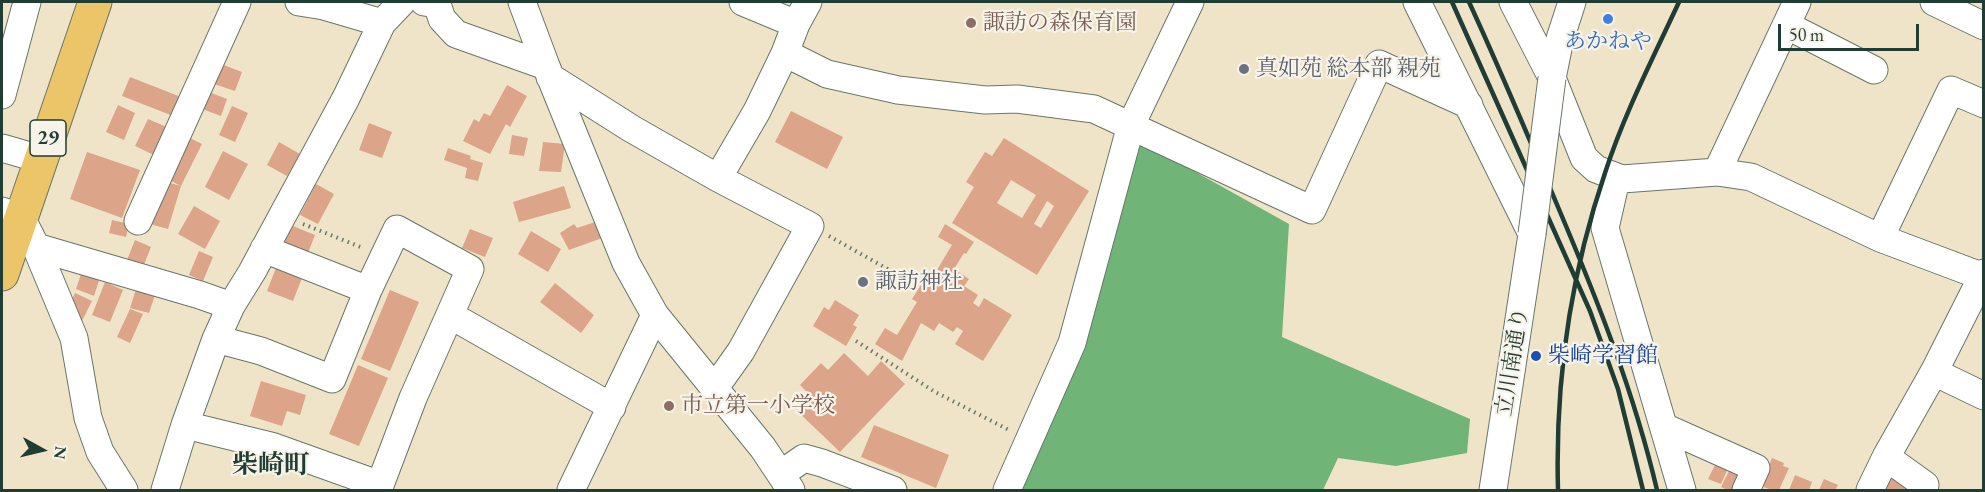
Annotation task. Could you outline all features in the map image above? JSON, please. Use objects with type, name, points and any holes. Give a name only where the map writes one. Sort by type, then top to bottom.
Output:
[{"type":"main road","name":"29","points":[[2,274],[11,214],[40,159],[95,2]]},
{"type":"street","points":[[2,95],[27,2]]},
{"type":"street","points":[[138,222],[237,2]]},
{"type":"street","points":[[299,2],[324,6],[382,23]]},
{"type":"street","points":[[165,490],[185,425],[216,339],[231,306],[346,98],[382,23],[402,2]]},
{"type":"street","points":[[433,2],[442,19],[456,34],[548,71],[632,129],[718,178],[810,226],[741,351],[714,389]]},
{"type":"street","points":[[522,2],[626,263],[655,315],[786,482],[804,458],[822,462],[893,490]]},
{"type":"street","points":[[718,178],[757,111],[802,13],[743,2]]},
{"type":"street","points":[[1007,490],[1072,343],[1131,125],[1190,2]]},
{"type":"street","points":[[1417,2],[1532,234]]},
{"type":"street","points":[[1513,2],[1552,78],[1584,158],[1596,169],[1622,178],[1717,172],[1751,177],[1880,238],[1983,275],[1870,490]]},
{"type":"street","points":[[1552,78],[1560,39],[1572,2]]},
{"type":"street","points":[[1934,2],[1983,26]]},
{"type":"street","points":[[1717,172],[1791,13],[1874,70]]},
{"type":"street","points":[[785,53],[827,74],[898,90],[985,100],[1017,99],[1094,109],[1312,210],[1379,64],[1469,105]]},
{"type":"street","name":"立川南通り","points":[[1493,490],[1532,234],[1552,78]]},
{"type":"street","points":[[1880,238],[1951,90],[1983,104]]},
{"type":"street","points":[[2,148],[40,159]]},
{"type":"street","points":[[1622,178],[1615,184],[1605,228],[1682,490]]},
{"type":"street","points":[[11,214],[36,247],[74,338],[88,418],[100,452],[124,490]]},
{"type":"street","points":[[185,425],[271,446],[380,485],[413,398],[470,269],[397,229],[368,290],[332,379],[261,351],[216,339]]},
{"type":"street","points":[[36,247],[231,306]]},
{"type":"street","points":[[264,249],[368,290]]},
{"type":"street","points":[[450,315],[612,407]]},
{"type":"street","points":[[571,490],[655,315]]},
{"type":"street","points":[[1934,372],[1983,396]]},
{"type":"street","points":[[1664,427],[1756,468],[1746,490]]},
{"type":"street","points":[[1886,457],[1929,480]]},
{"type":"path","points":[[283,215],[384,255]]},
{"type":"path","points":[[810,226],[893,272]]},
{"type":"path","points":[[856,341],[935,392],[1029,440]]},
{"type":"green space","points":[[1140,141],[1289,224],[1282,337],[1470,419],[1467,453],[1396,466],[1338,458],[1323,490],[1022,490]]},
{"type":"building","points":[[221,64],[242,72],[235,91],[214,84]]},
{"type":"building","points":[[130,77],[181,97],[173,116],[122,96]]},
{"type":"building","points":[[507,85],[527,96],[510,127],[506,124],[490,154],[463,141],[474,119],[479,122],[484,113],[490,116]]},
{"type":"building","points":[[204,90],[227,99],[221,116],[197,107]]},
{"type":"building","points":[[118,105],[135,113],[124,140],[106,132]]},
{"type":"building","points":[[232,106],[248,113],[235,142],[219,135]]},
{"type":"building","points":[[791,111],[843,137],[827,169],[775,142]]},
{"type":"building","points":[[148,119],[169,128],[156,156],[135,146]]},
{"type":"building","points":[[369,123],[392,132],[382,158],[359,150]]},
{"type":"building","points":[[182,134],[202,144],[181,186],[161,176]]},
{"type":"building","points":[[512,135],[528,138],[524,156],[509,154]]},
{"type":"building","points":[[1004,138],[1089,191],[1037,275],[952,223],[974,187],[966,182],[985,152],[992,156]],"holes":[[[1011,180],[1036,195],[1022,218],[997,203]],[[1047,201],[1054,206],[1041,228],[1034,224]]]},
{"type":"building","points":[[279,142],[300,154],[287,176],[267,165]]},
{"type":"building","points":[[543,142],[565,144],[561,172],[539,171]]},
{"type":"building","points":[[448,148],[483,163],[478,181],[465,178],[467,168],[444,160]]},
{"type":"building","points":[[223,151],[248,164],[229,200],[205,187]]},
{"type":"building","points":[[87,152],[140,170],[122,218],[70,199]]},
{"type":"building","points":[[159,180],[181,186],[168,229],[146,223]]},
{"type":"building","points":[[316,184],[334,194],[318,224],[300,215]]},
{"type":"building","points":[[564,186],[571,208],[519,222],[513,202]]},
{"type":"building","points":[[194,206],[220,221],[205,249],[178,234]]},
{"type":"building","points":[[112,220],[129,224],[126,237],[109,233]]},
{"type":"building","points":[[598,221],[605,237],[569,250],[560,233],[574,224],[577,228]]},
{"type":"building","points":[[288,224],[315,235],[306,258],[278,246]]},
{"type":"building","points":[[945,224],[974,242],[954,269],[969,279],[964,286],[978,295],[973,303],[979,307],[984,298],[1012,315],[983,361],[955,344],[963,331],[957,327],[953,332],[939,323],[934,331],[921,323],[902,361],[875,344],[885,328],[897,335],[917,302],[912,299],[924,280],[929,283],[952,245],[938,237]]},
{"type":"building","points":[[470,229],[493,238],[485,257],[462,248]]},
{"type":"building","points":[[531,231],[561,249],[548,272],[518,254]]},
{"type":"building","points":[[135,240],[151,247],[143,267],[127,260]]},
{"type":"building","points":[[199,251],[213,257],[203,281],[189,275]]},
{"type":"building","points":[[84,265],[102,271],[94,296],[76,289]]},
{"type":"building","points":[[276,268],[302,278],[293,301],[267,291]]},
{"type":"building","points":[[105,282],[123,290],[110,322],[92,315]]},
{"type":"building","points":[[138,283],[157,289],[149,313],[130,308]]},
{"type":"building","points":[[555,283],[594,315],[581,333],[540,302]]},
{"type":"building","points":[[390,290],[419,302],[390,371],[361,359]]},
{"type":"building","points":[[75,293],[92,301],[82,321],[66,313]]},
{"type":"building","points":[[835,300],[859,315],[853,325],[857,327],[846,346],[813,326],[824,307],[829,310]]},
{"type":"building","points":[[130,309],[143,314],[130,343],[117,337]]},
{"type":"building","points":[[844,353],[868,376],[881,361],[905,384],[840,452],[793,407],[807,392],[800,385],[821,363],[828,370]]},
{"type":"building","points":[[358,365],[388,378],[359,446],[329,434]]},
{"type":"building","points":[[261,381],[306,395],[300,415],[287,411],[282,426],[250,416]]},
{"type":"building","points":[[874,425],[949,455],[936,488],[861,457]]},
{"type":"building","points":[[1772,458],[1789,468],[1779,490],[1761,486]]},
{"type":"building","points":[[1717,461],[1729,466],[1721,484],[1708,479]]},
{"type":"building","points":[[1730,469],[1748,478],[1741,490],[1728,490],[1721,487]]},
{"type":"building","points":[[1888,470],[1918,490],[1878,490]]},
{"type":"building","points":[[1795,475],[1812,482],[1809,490],[1789,490]]},
{"type":"building","points":[[1824,479],[1838,485],[1835,490],[1819,490]]},
{"type":"railway","points":[[1452,2],[1590,311],[1618,389],[1643,490]]},
{"type":"railway","points":[[1469,2],[1573,242],[1600,311],[1626,382],[1657,490]]},
{"type":"railway","points":[[1558,490],[1562,369],[1582,251],[1605,173],[1621,129],[1679,2]]},
{"type":"place","name":"あかねや","points":[[1608,19]]},
{"type":"place","name":"諏訪の森保育園","points":[[971,23]]},
{"type":"place","name":"真如苑 総本部 親苑","points":[[1244,69]]},
{"type":"place","name":"諏訪神社","points":[[863,282]]},
{"type":"place","name":"柴崎学習館","points":[[1536,356]]},
{"type":"place","name":"市立第一小学校","points":[[669,406]]},
{"type":"district","name":"柴崎町","points":[[271,466]]}]
